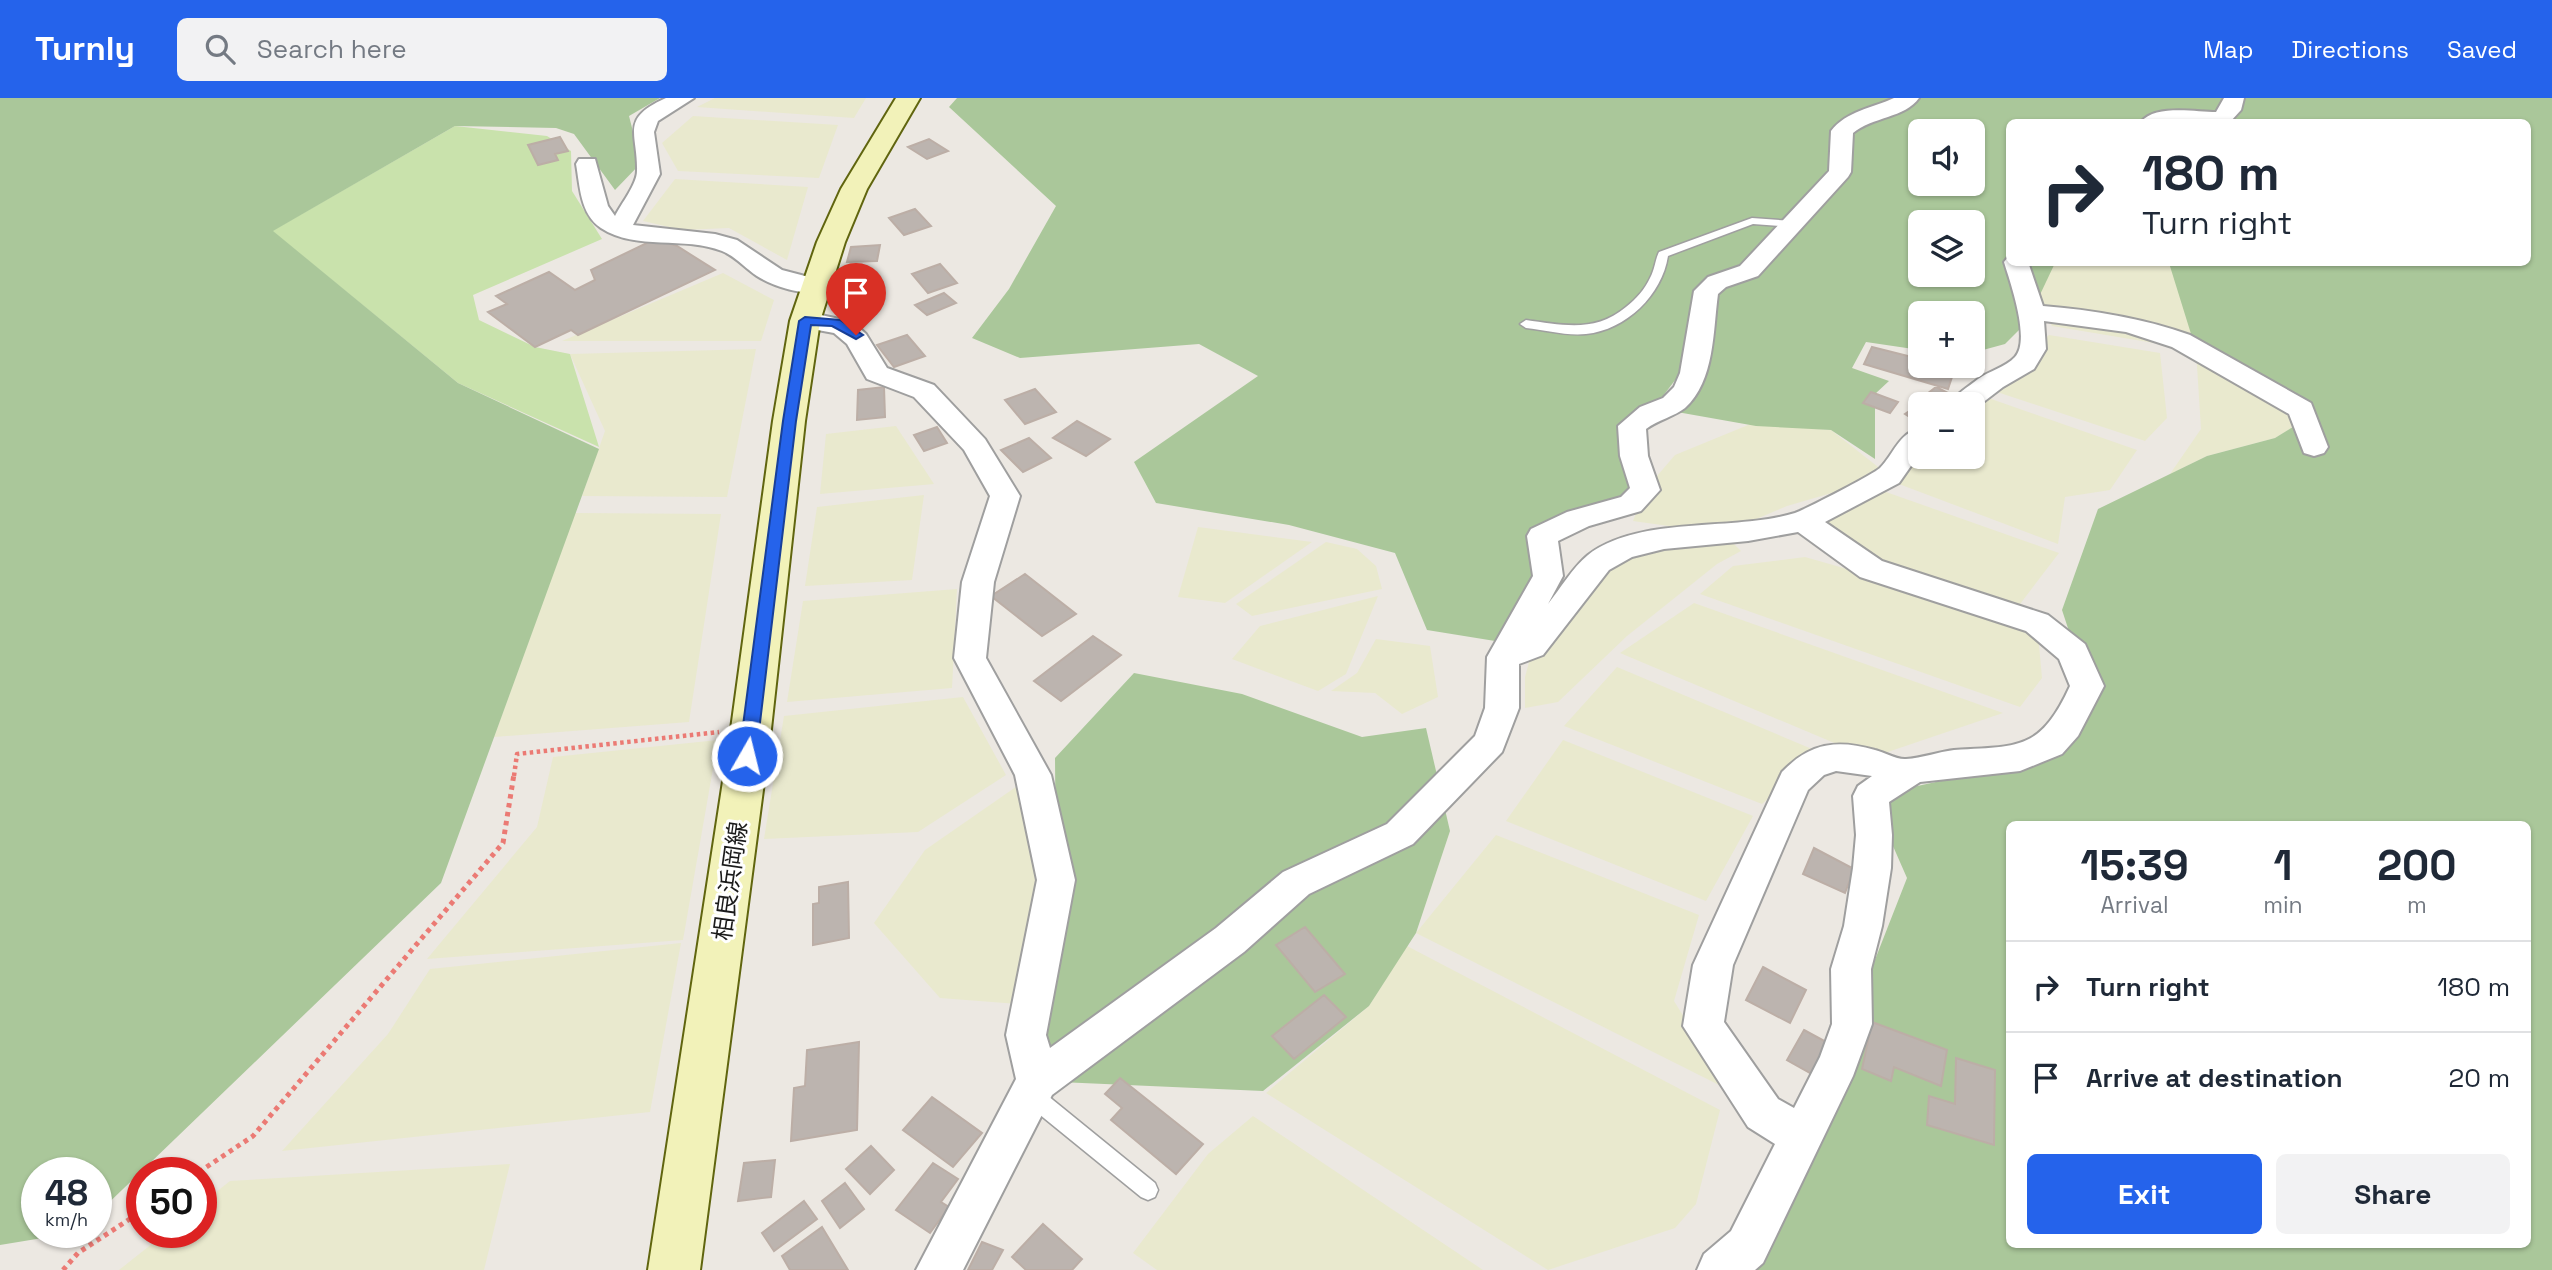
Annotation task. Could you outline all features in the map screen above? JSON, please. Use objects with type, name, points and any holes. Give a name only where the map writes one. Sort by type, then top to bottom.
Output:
[{"type":"main road","name":"相良浜岡線","points":[[674,1270],[751,729],[789,421],[810,303],[854,189],[908,98]]},
{"type":"street","points":[[619,229],[649,174],[643,132],[649,118],[661,108],[684,98]]},
{"type":"street","points":[[939,1270],[1033,1087],[1230,940],[1296,883],[1400,834],[1490,743],[1502,708],[1503,657],[1548,576],[1542,536],[1578,519],[1631,505],[1644,491],[1634,456],[1632,426],[1650,413],[1673,404],[1686,390],[1693,373],[1706,291],[1717,282],[1749,271],[1840,172],[1842,131],[1856,118],[1900,104],[1909,98]]},
{"type":"street","points":[[2162,119],[2222,118],[2230,110],[2234,98]]},
{"type":"street","points":[[587,164],[599,213],[619,229],[667,238],[708,238],[731,246],[773,275],[789,282],[835,323],[856,335],[876,373],[924,391],[975,445],[1005,496],[978,582],[971,657],[1033,775],[1056,880],[1026,1035],[1033,1087]]},
{"type":"street","points":[[1980,392],[2025,363],[2033,349],[2030,312],[2017,266]]},
{"type":"street","points":[[2030,312],[2091,319],[2161,332],[2181,341],[2301,408],[2314,447]]},
{"type":"street","points":[[1503,657],[1532,647],[1598,563],[1622,549],[1664,539],[1748,531],[1802,521],[1889,476],[1908,449]]},
{"type":"street","points":[[1720,1270],[1747,1247],[1838,1063],[1852,1024],[1851,969],[1863,926],[1872,868],[1874,835],[1871,796],[1921,768],[2024,757],[2052,744],[2087,686],[2073,652],[2037,624],[1871,569],[1802,521]]},
{"type":"street","points":[[1802,1136],[1763,1113],[1703,1026],[1713,965],[1794,782],[1816,762],[1838,758],[1877,762],[1906,774]]},
{"type":"lane","points":[[1526,324],[1588,330],[1614,321],[1654,285],[1663,264],[1663,254],[1752,222],[1792,224]]},
{"type":"lane","points":[[1033,1087],[1147,1190]]},
{"type":"path","points":[[217,1160],[253,1136],[503,843],[517,754],[751,729]]},
{"type":"path","points":[[63,1270],[78,1253],[126,1221]]},
{"type":"green space","points":[[0,98],[660,98],[629,116],[641,163],[615,190],[574,134],[556,128],[455,126],[273,231],[458,383],[599,449],[441,883],[156,1157],[126,1157],[126,1186],[112,1200],[112,1157],[21,1157],[21,1242],[0,1245]]},
{"type":"green space","points":[[715,98],[866,98],[854,118],[697,107]]},
{"type":"green space","points":[[957,98],[2552,98],[2552,1270],[1714,1270],[1822,1095],[1907,878],[1871,796],[2061,755],[2087,686],[2062,610],[2098,509],[2207,456],[2275,438],[2312,415],[2196,350],[2170,266],[2531,266],[2531,119],[2006,119],[2006,266],[2054,266],[2027,322],[2005,344],[1985,349],[1985,301],[1908,301],[1908,348],[1866,342],[1852,368],[1889,381],[1875,394],[1875,459],[1831,430],[1756,426],[1677,412],[1695,354],[1650,413],[1631,504],[1542,536],[1532,647],[1427,630],[1395,553],[1289,525],[1156,503],[1134,462],[1258,376],[1199,344],[1020,358],[972,338],[1009,289],[1056,206],[949,107]]},
{"type":"green space","points":[[693,116],[838,125],[819,178],[678,171],[662,143]]},
{"type":"green space","points":[[455,126],[547,136],[571,151],[572,191],[602,239],[473,295],[479,320],[535,347],[570,354],[599,447],[458,383],[272,231]]},
{"type":"green space","points":[[675,179],[808,187],[787,260],[729,228],[682,230],[643,221]]},
{"type":"green space","points":[[2018,266],[2173,266],[2313,415],[2275,438],[2207,456],[2170,474],[2201,429],[2196,350],[2052,326]]},
{"type":"green space","points":[[723,273],[774,300],[761,341],[562,341]]},
{"type":"green space","points":[[2049,335],[2160,353],[2167,418],[2145,441],[1985,388]]},
{"type":"green space","points":[[756,349],[727,497],[582,496],[605,431],[570,354]]},
{"type":"green space","points":[[1985,397],[2137,450],[2110,490],[2065,497],[2058,544],[1883,478],[1787,506],[1723,533],[1741,551],[1717,564],[1627,636],[1558,702],[1525,708],[1525,677],[1531,655],[1622,549],[1719,533],[1633,521],[1645,490],[1675,455],[1753,423],[1831,430],[1887,474],[1908,452],[1908,469],[1985,469]]},
{"type":"green space","points":[[896,426],[934,484],[820,494],[826,434]]},
{"type":"green space","points":[[1869,486],[2059,553],[2017,608],[1871,569],[1807,518]]},
{"type":"green space","points":[[924,495],[912,580],[805,586],[817,507]]},
{"type":"green space","points":[[575,513],[721,514],[689,722],[494,737]]},
{"type":"green space","points":[[1198,527],[1312,542],[1225,603],[1178,597]]},
{"type":"green space","points":[[1326,542],[1357,549],[1376,566],[1382,589],[1252,616],[1236,604]]},
{"type":"green space","points":[[1805,557],[2037,623],[2042,678],[2020,707],[1700,594],[1733,566]]},
{"type":"green space","points":[[957,589],[952,688],[787,702],[803,601]]},
{"type":"green space","points":[[1378,596],[1346,674],[1318,691],[1232,659],[1260,626]]},
{"type":"green space","points":[[1694,603],[2003,713],[1870,758],[1620,653]]},
{"type":"green space","points":[[1376,639],[1430,646],[1438,697],[1402,714],[1375,693],[1331,691],[1357,673]]},
{"type":"green space","points":[[1617,667],[1819,752],[1762,804],[1564,726]]},
{"type":"green space","points":[[1134,673],[1242,694],[1362,737],[1426,728],[1450,831],[1416,933],[1369,1006],[1263,1091],[1037,1081],[1056,880],[1055,758]]},
{"type":"green space","points":[[963,697],[1006,775],[918,832],[764,839],[784,716]]},
{"type":"green space","points":[[718,740],[683,940],[427,959],[537,827],[553,757]]},
{"type":"green space","points":[[1563,740],[1753,816],[1706,901],[1506,821]]},
{"type":"green space","points":[[1033,775],[1056,880],[1032,1005],[940,998],[874,923],[925,850]]},
{"type":"green space","points":[[1496,835],[1699,915],[1674,1001],[1729,1090],[1416,933]]},
{"type":"green space","points":[[681,943],[650,1112],[282,1151],[388,1034],[430,969]]},
{"type":"green space","points":[[1407,946],[1720,1110],[1696,1204],[1675,1228],[1548,1270],[1266,1093],[1369,1006]]},
{"type":"green space","points":[[1253,1116],[1483,1270],[1157,1270],[1133,1253],[1208,1154]]},
{"type":"green space","points":[[510,1164],[484,1270],[119,1270],[147,1248],[217,1248],[217,1191],[230,1181]]},
{"type":"building","points":[[560,137],[568,151],[555,154],[558,160],[538,165],[528,145]]},
{"type":"building","points":[[929,139],[948,151],[927,159],[908,147]]},
{"type":"building","points":[[915,209],[931,226],[904,235],[889,218]]},
{"type":"building","points":[[655,239],[677,246],[715,270],[578,335],[571,330],[535,347],[488,312],[507,304],[496,296],[549,272],[575,290],[595,280],[591,270]]},
{"type":"building","points":[[880,245],[877,261],[847,262],[851,247]]},
{"type":"building","points":[[940,264],[957,283],[928,293],[912,274]]},
{"type":"building","points":[[944,293],[956,303],[927,315],[915,305]]},
{"type":"building","points":[[907,335],[925,356],[894,367],[877,345]]},
{"type":"building","points":[[1872,347],[1908,356],[1908,377],[1864,364]]},
{"type":"building","points":[[1911,378],[1952,378],[1948,389]]},
{"type":"building","points":[[884,387],[885,417],[857,420],[858,390]]},
{"type":"building","points":[[1936,387],[1946,392],[1930,392]]},
{"type":"building","points":[[1035,389],[1056,412],[1025,424],[1005,400]]},
{"type":"building","points":[[1871,392],[1898,402],[1890,413],[1863,403]]},
{"type":"building","points":[[1077,421],[1110,439],[1086,456],[1053,438]]},
{"type":"building","points":[[937,427],[947,443],[924,451],[914,435]]},
{"type":"building","points":[[1029,438],[1051,458],[1023,472],[1001,450]]},
{"type":"building","points":[[1025,574],[1076,614],[1042,636],[991,596]]},
{"type":"building","points":[[1093,636],[1121,655],[1061,701],[1034,681]]},
{"type":"building","points":[[1814,848],[1854,869],[1845,893],[1803,874]]},
{"type":"building","points":[[848,882],[849,938],[813,945],[813,904],[819,903],[819,887]]},
{"type":"building","points":[[1305,927],[1345,974],[1315,992],[1276,945]]},
{"type":"building","points":[[1763,967],[1806,990],[1790,1023],[1746,1000]]},
{"type":"building","points":[[1324,995],[1346,1017],[1294,1059],[1272,1036]]},
{"type":"building","points":[[1872,1022],[1947,1050],[1941,1086],[1894,1067],[1891,1081],[1862,1069]]},
{"type":"building","points":[[1804,1030],[1828,1043],[1812,1074],[1787,1060]]},
{"type":"building","points":[[859,1042],[857,1130],[791,1141],[794,1088],[805,1086],[807,1050]]},
{"type":"building","points":[[1956,1058],[1995,1070],[1994,1145],[1927,1125],[1929,1096],[1955,1104]]},
{"type":"building","points":[[1120,1078],[1203,1144],[1176,1174],[1111,1120],[1122,1108],[1105,1094]]},
{"type":"building","points":[[932,1097],[982,1133],[953,1167],[903,1130]]},
{"type":"building","points":[[871,1146],[894,1170],[870,1194],[846,1169]]},
{"type":"building","points":[[775,1160],[771,1197],[738,1201],[744,1163]]},
{"type":"building","points":[[933,1163],[958,1179],[941,1202],[949,1207],[930,1233],[896,1210]]},
{"type":"building","points":[[845,1183],[864,1209],[840,1228],[822,1201]]},
{"type":"building","points":[[804,1201],[817,1219],[774,1251],[762,1233]]},
{"type":"building","points":[[1043,1224],[1082,1259],[1072,1270],[1026,1270],[1012,1257]]},
{"type":"building","points":[[822,1227],[848,1270],[790,1270],[782,1256]]},
{"type":"building","points":[[982,1242],[1003,1250],[992,1270],[968,1270]]},
{"type":"route","points":[[747,756],[789,421],[805,321],[835,323],[856,335]]}]
